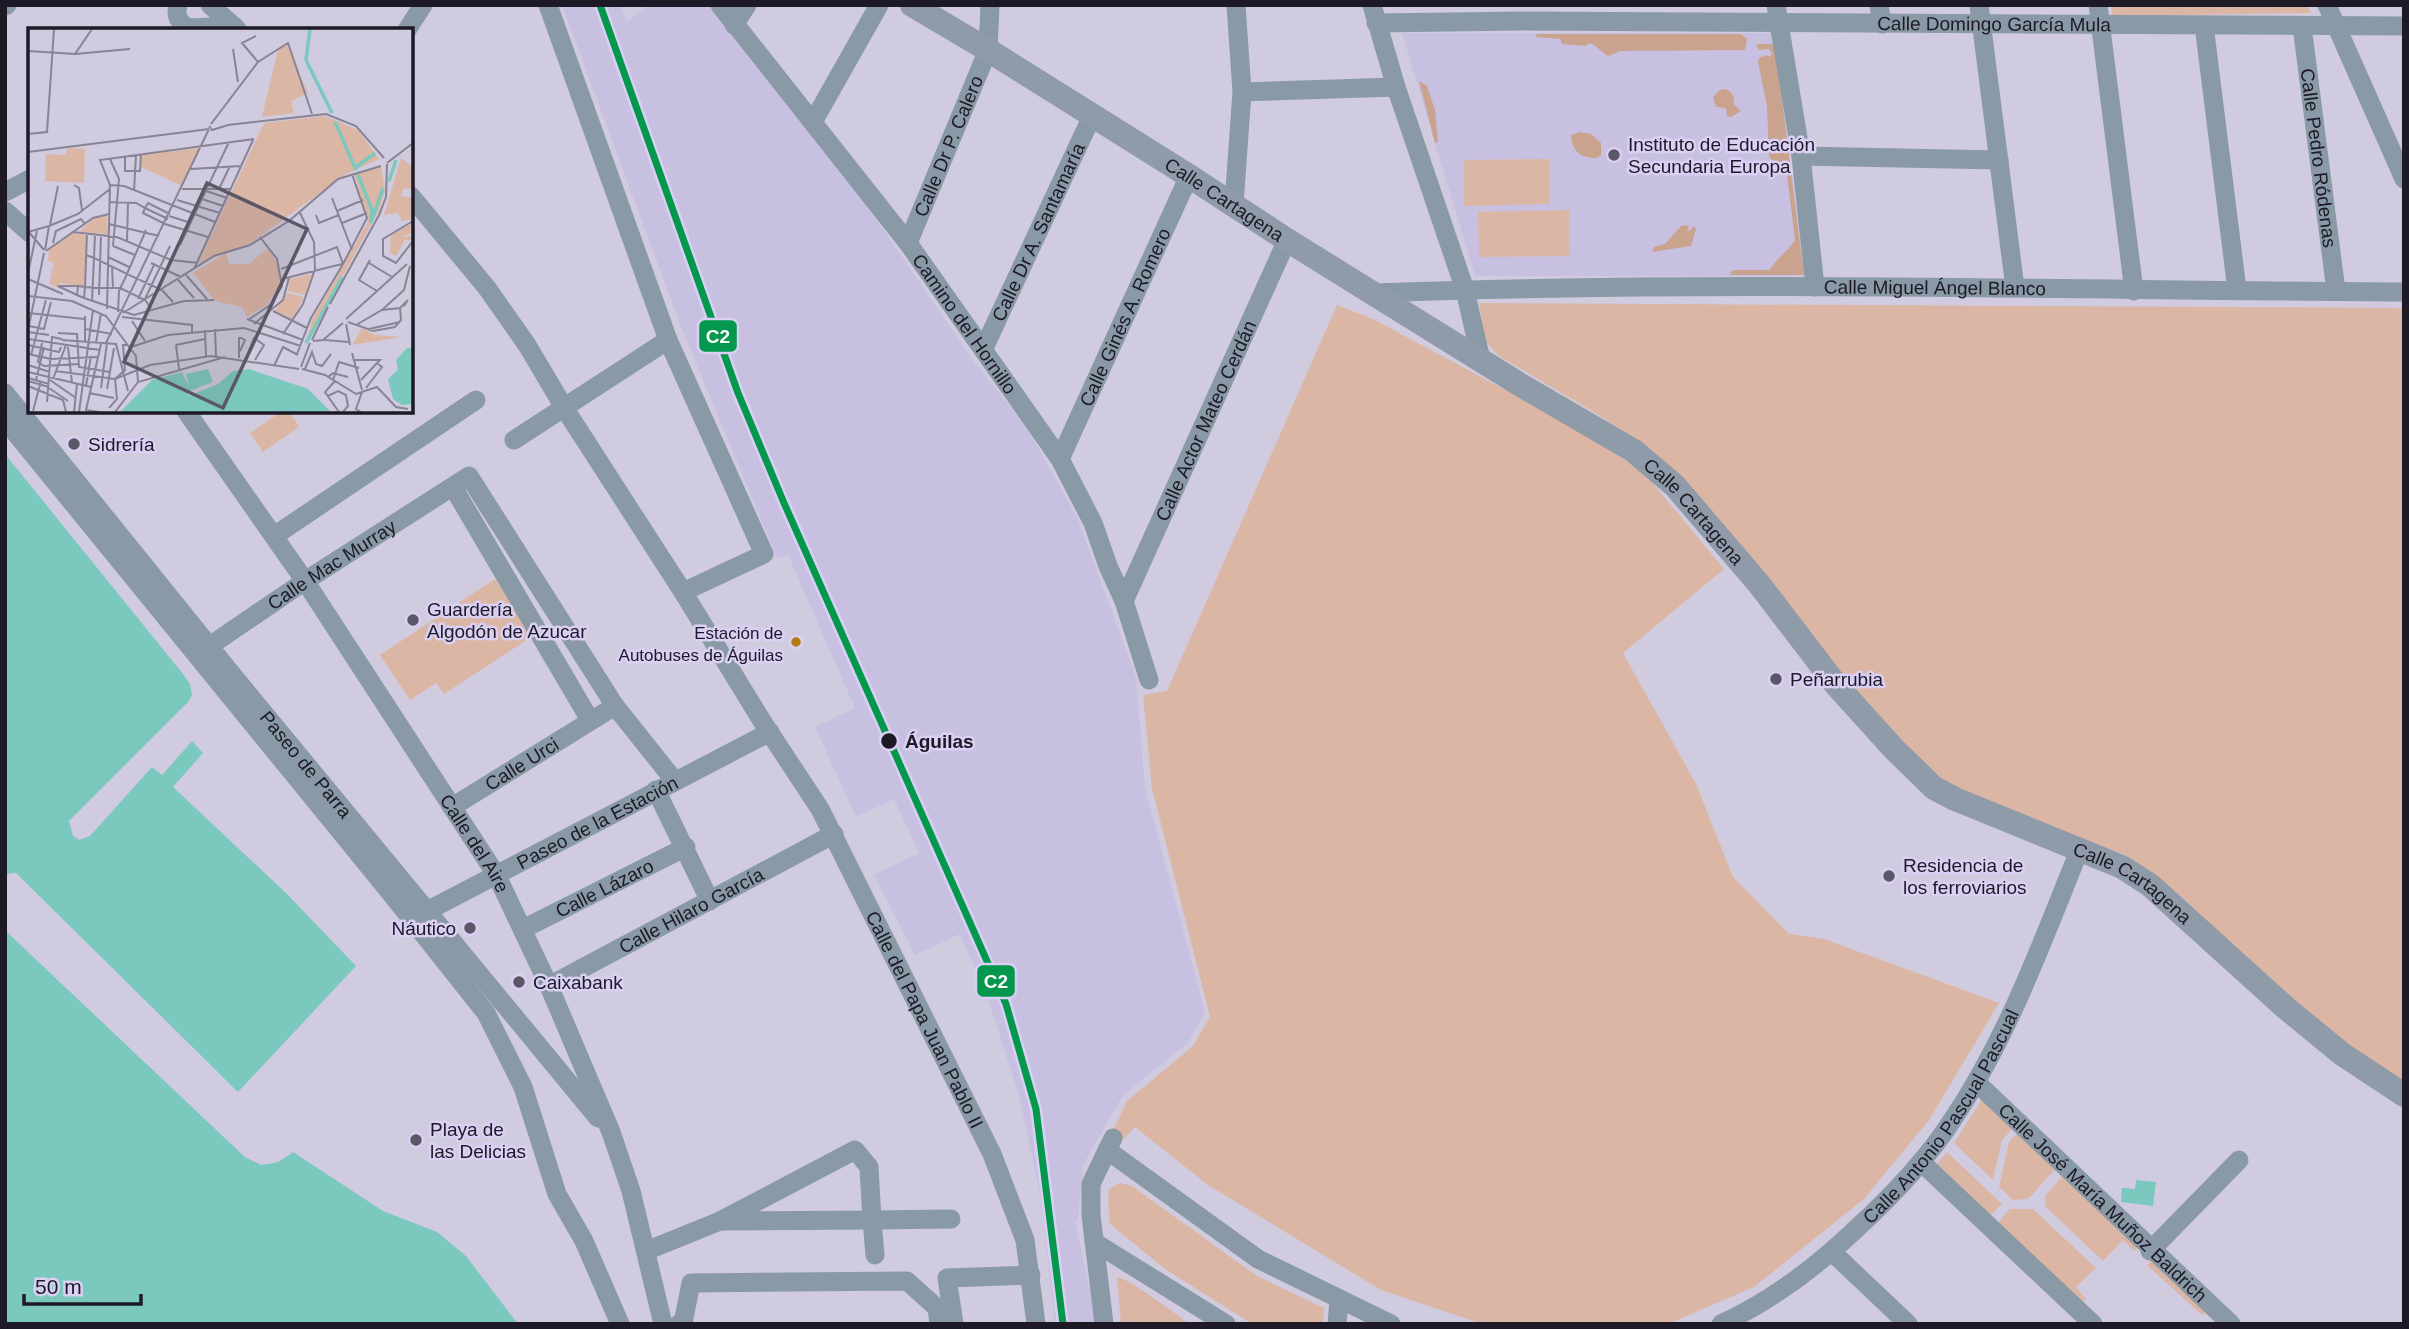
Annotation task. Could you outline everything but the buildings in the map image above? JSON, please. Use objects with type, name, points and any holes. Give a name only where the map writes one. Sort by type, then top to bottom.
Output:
[{"type":"main road","name":"Calle Cartagena","points":[[912,5],[1234,204],[1287,240],[1634,451],[1675,486],[1759,584],[1837,686],[1894,749],[1934,788],[2122,867],[2150,885],[2342,1055],[2404,1094]]},
{"type":"street","points":[[210,5],[236,28]]},
{"type":"street","points":[[194,28],[209,19],[210,5]]},
{"type":"street","points":[[408,28],[423,5]]},
{"type":"street","points":[[548,5],[668,340],[764,554],[683,592]]},
{"type":"street","name":"Camino del Hornillo","points":[[720,5],[908,243],[1060,459],[1093,523],[1124,601],[1149,680]]},
{"type":"street","points":[[734,25],[747,5]]},
{"type":"street","points":[[813,122],[879,5]]},
{"type":"street","name":"Calle Dr P. Calero","points":[[908,243],[988,50],[990,5]]},
{"type":"street","points":[[1234,204],[1242,92],[1236,5]]},
{"type":"street","points":[[2327,5],[2401,167]]},
{"type":"street","points":[[177,8],[180,22],[190,28]]},
{"type":"street","points":[[169,28],[177,8]]},
{"type":"street","points":[[1374,14],[1465,290],[1480,359]]},
{"type":"street","name":"Calle Domingo García Mula","points":[[1374,14],[1522,22],[1555,14],[1583,22],[1777,14],[2099,15],[2204,25],[2404,26]]},
{"type":"street","points":[[1777,14],[1801,156],[1815,287]]},
{"type":"street","points":[[1981,15],[2015,288]]},
{"type":"street","points":[[2099,15],[2134,291]]},
{"type":"street","points":[[2204,25],[2237,290]]},
{"type":"street","name":"Calle Pedro Ródenas","points":[[2302,26],[2336,291]]},
{"type":"street","points":[[1242,92],[1396,87]]},
{"type":"street","name":"Calle Dr A. Santamaría","points":[[984,348],[1092,116]]},
{"type":"street","points":[[1801,156],[1999,160]]},
{"type":"street","name":"Calle Ginés A. Romero","points":[[1060,459],[1189,176]]},
{"type":"street","points":[[5,192],[28,180]]},
{"type":"street","name":"Calle del Papa Juan Pablo II","points":[[413,198],[487,288],[527,345],[565,409],[803,780],[834,834],[992,1154],[1025,1240],[1036,1324]]},
{"type":"street","points":[[5,211],[28,231]]},
{"type":"street","name":"Calle Actor Mateo Cerdán","points":[[1124,601],[1287,240]]},
{"type":"street","name":"Calle Miguel Ángel Blanco","points":[[1375,293],[1815,287],[2404,292]]},
{"type":"street","points":[[514,440],[668,340]]},
{"type":"street","name":"Paseo de Parra","points":[[5,393],[427,911],[611,1132]]},
{"type":"street","points":[[274,536],[477,400]]},
{"type":"street","name":"Calle del Aire","points":[[187,413],[305,580],[497,876],[549,986],[611,1132],[631,1191],[663,1324]]},
{"type":"street","points":[[5,420],[486,1013],[523,1087],[557,1194],[584,1241],[620,1324]]},
{"type":"street","points":[[590,720],[453,487],[469,476],[615,706],[674,780]]},
{"type":"street","name":"Calle Mac Murray","points":[[211,645],[305,580],[453,487]]},
{"type":"street","name":"Calle Urci","points":[[452,807],[615,706]]},
{"type":"street","name":"Paseo de la Estación","points":[[427,911],[770,732]]},
{"type":"street","points":[[656,790],[710,901]]},
{"type":"street","name":"Calle Hilaro García","points":[[549,986],[834,834]]},
{"type":"street","name":"Calle Lázaro","points":[[523,929],[685,847]]},
{"type":"street","name":"Calle Antonio Pascual Pascual","points":[[1725,1323],[1782,1291],[1832,1252],[1883,1204],[1921,1162],[1976,1082],[2024,986],[2079,851]]},
{"type":"street","points":[[556,1068],[567,1066],[578,1055]]},
{"type":"street","name":"Calle José María Muñoz Baldrich","points":[[1976,1082],[2231,1324]]},
{"type":"street","points":[[1104,1324],[1091,1215],[1091,1184],[1110,1144],[1258,1259],[1391,1324]]},
{"type":"street","points":[[646,1251],[720,1221],[855,1150],[869,1167],[875,1255]]},
{"type":"street","points":[[2151,1250],[2239,1160]]},
{"type":"street","points":[[1921,1162],[2088,1321]]},
{"type":"street","points":[[720,1221],[951,1219]]},
{"type":"street","points":[[1094,1242],[1226,1324]]},
{"type":"street","points":[[1832,1252],[1908,1324]]},
{"type":"street","points":[[954,1324],[947,1278],[1031,1275]]},
{"type":"street","points":[[679,1324],[683,1323],[691,1283],[907,1281],[937,1308],[939,1324]]},
{"type":"street","points":[[1337,1324],[1339,1300]]},
{"type":"shaded area","points":[[562,5],[621,5],[627,22],[648,5],[716,5],[852,184],[975,363],[1027,428],[1077,517],[1136,677],[1145,788],[1205,1012],[1188,1043],[1123,1095],[1083,1165],[1078,1220],[1075,1221],[1097,1324],[1055,1324],[1042,1205],[1020,1099],[988,999],[960,934],[915,955],[874,875],[919,853],[894,799],[856,817],[815,727],[855,708],[788,555],[777,558],[682,329]]},
{"type":"shaded area","points":[[2111,5],[2307,5],[2311,13],[2113,16]]},
{"type":"shaded area","name":"Instituto de Educación Secundaria Europa","points":[[1402,33],[1774,33],[1806,276],[1475,276]]},
{"type":"shaded area","points":[[1537,34],[1741,34],[1747,39],[1745,50],[1620,51],[1609,56],[1590,43],[1585,46],[1562,44],[1560,39],[1537,37]]},
{"type":"shaded area","points":[[1775,44],[1804,275],[1731,275],[1730,272],[1770,270],[1795,240],[1786,167],[1777,167],[1769,156],[1767,106],[1758,62],[1759,58],[1767,55],[1770,57],[1772,54],[1769,49],[1759,50],[1756,45]]},
{"type":"shaded area","points":[[1419,81],[1427,86],[1435,110],[1438,142],[1435,143]]},
{"type":"shaded area","points":[[1726,89],[1733,96],[1734,105],[1741,111],[1731,117],[1727,116],[1726,108],[1716,107],[1713,97],[1720,90]]},
{"type":"shaded area","points":[[1580,132],[1591,134],[1601,143],[1601,155],[1597,158],[1586,157],[1575,150],[1571,135]]},
{"type":"shaded area","points":[[1549,159],[1550,204],[1464,206],[1464,160]]},
{"type":"shaded area","points":[[1569,210],[1570,256],[1479,257],[1478,212]]},
{"type":"shaded area","points":[[1682,225],[1689,226],[1687,231],[1693,226],[1696,229],[1691,246],[1652,252],[1654,247],[1665,244]]},
{"type":"shaded area","points":[[1479,303],[2404,308],[2404,1084],[2356,1053],[2241,954],[2182,897],[2124,854],[2042,826],[1968,795],[1929,772],[1890,736],[1643,445],[1597,414],[1499,356],[1485,341]]},
{"type":"shaded area","points":[[1337,305],[1373,319],[1543,410],[1610,449],[1645,474],[1724,569],[1623,653],[1696,784],[1733,877],[1789,934],[1824,939],[1999,1003],[1929,1120],[1864,1199],[1754,1287],[1668,1324],[1482,1324],[1381,1290],[1208,1185],[1135,1127],[1093,1172],[1127,1101],[1192,1047],[1210,1017],[1152,788],[1143,695],[1167,691]]},
{"type":"shaded area","points":[[279,413],[290,413],[299,427],[263,452],[250,433]]},
{"type":"shaded area","points":[[5,454],[183,674],[190,684],[192,695],[69,821],[73,836],[79,840],[90,836],[152,767],[162,775],[192,741],[203,753],[173,787],[287,894],[356,966],[238,1092],[16,873],[5,874]]},
{"type":"shaded area","points":[[495,579],[533,636],[444,694],[436,683],[410,700],[380,655]]},
{"type":"shaded area","points":[[5,930],[245,1157],[270,1164],[293,1152],[383,1211],[437,1232],[466,1256],[518,1324],[5,1324]]},
{"type":"shaded area","points":[[1985,1095],[2017,1124],[2002,1140],[1993,1180],[1954,1143]]},
{"type":"shaded area","points":[[2022,1128],[2059,1165],[2028,1199],[2013,1200],[1999,1187],[2009,1142]]},
{"type":"shaded area","points":[[1947,1152],[2002,1204],[1986,1220],[1933,1169]]},
{"type":"shaded area","points":[[2067,1171],[2142,1243],[2134,1251],[2123,1240],[2103,1261],[2045,1206],[2045,1196]]},
{"type":"shaded area","points":[[2136,1180],[2156,1182],[2153,1206],[2121,1202],[2122,1188],[2135,1189]]},
{"type":"shaded area","points":[[1120,1183],[1132,1186],[1257,1276],[1324,1308],[1323,1324],[1252,1324],[1165,1269],[1110,1224],[1109,1189]]},
{"type":"shaded area","points":[[2010,1209],[2033,1209],[2096,1268],[2076,1287],[2086,1299],[2080,1307],[1994,1227]]},
{"type":"shaded area","points":[[2156,1256],[2210,1308],[2202,1315],[2147,1265]]},
{"type":"shaded area","points":[[1117,1277],[1141,1289],[1190,1324],[1121,1324]]},
{"type":"pier","points":[[5,927],[247,1154],[261,1161],[276,1159],[294,1149],[293,1152],[278,1162],[261,1165],[245,1157],[5,930]]},
{"type":"transit line","name":"C2","points":[[600,5],[738,393],[1006,1004],[1036,1109],[1063,1324]]},
{"type":"place","name":"Instituto de Educación Secundaria Europa","points":[[1614,155]]},
{"type":"place","name":"Sidrería","points":[[74,444]]},
{"type":"place","name":"Guardería Algodón de Azucar","points":[[413,620]]},
{"type":"place","name":"Estación de Autobuses de Águilas","points":[[796,642]]},
{"type":"place","name":"Peñarrubia","points":[[1776,679]]},
{"type":"place","name":"Águilas","points":[[889,741]]},
{"type":"place","name":"Residencia de los ferroviarios","points":[[1889,876]]},
{"type":"place","name":"Náutico","points":[[470,928]]},
{"type":"place","name":"Caixabank","points":[[519,982]]},
{"type":"place","name":"Playa de las Delicias","points":[[416,1140]]}]
